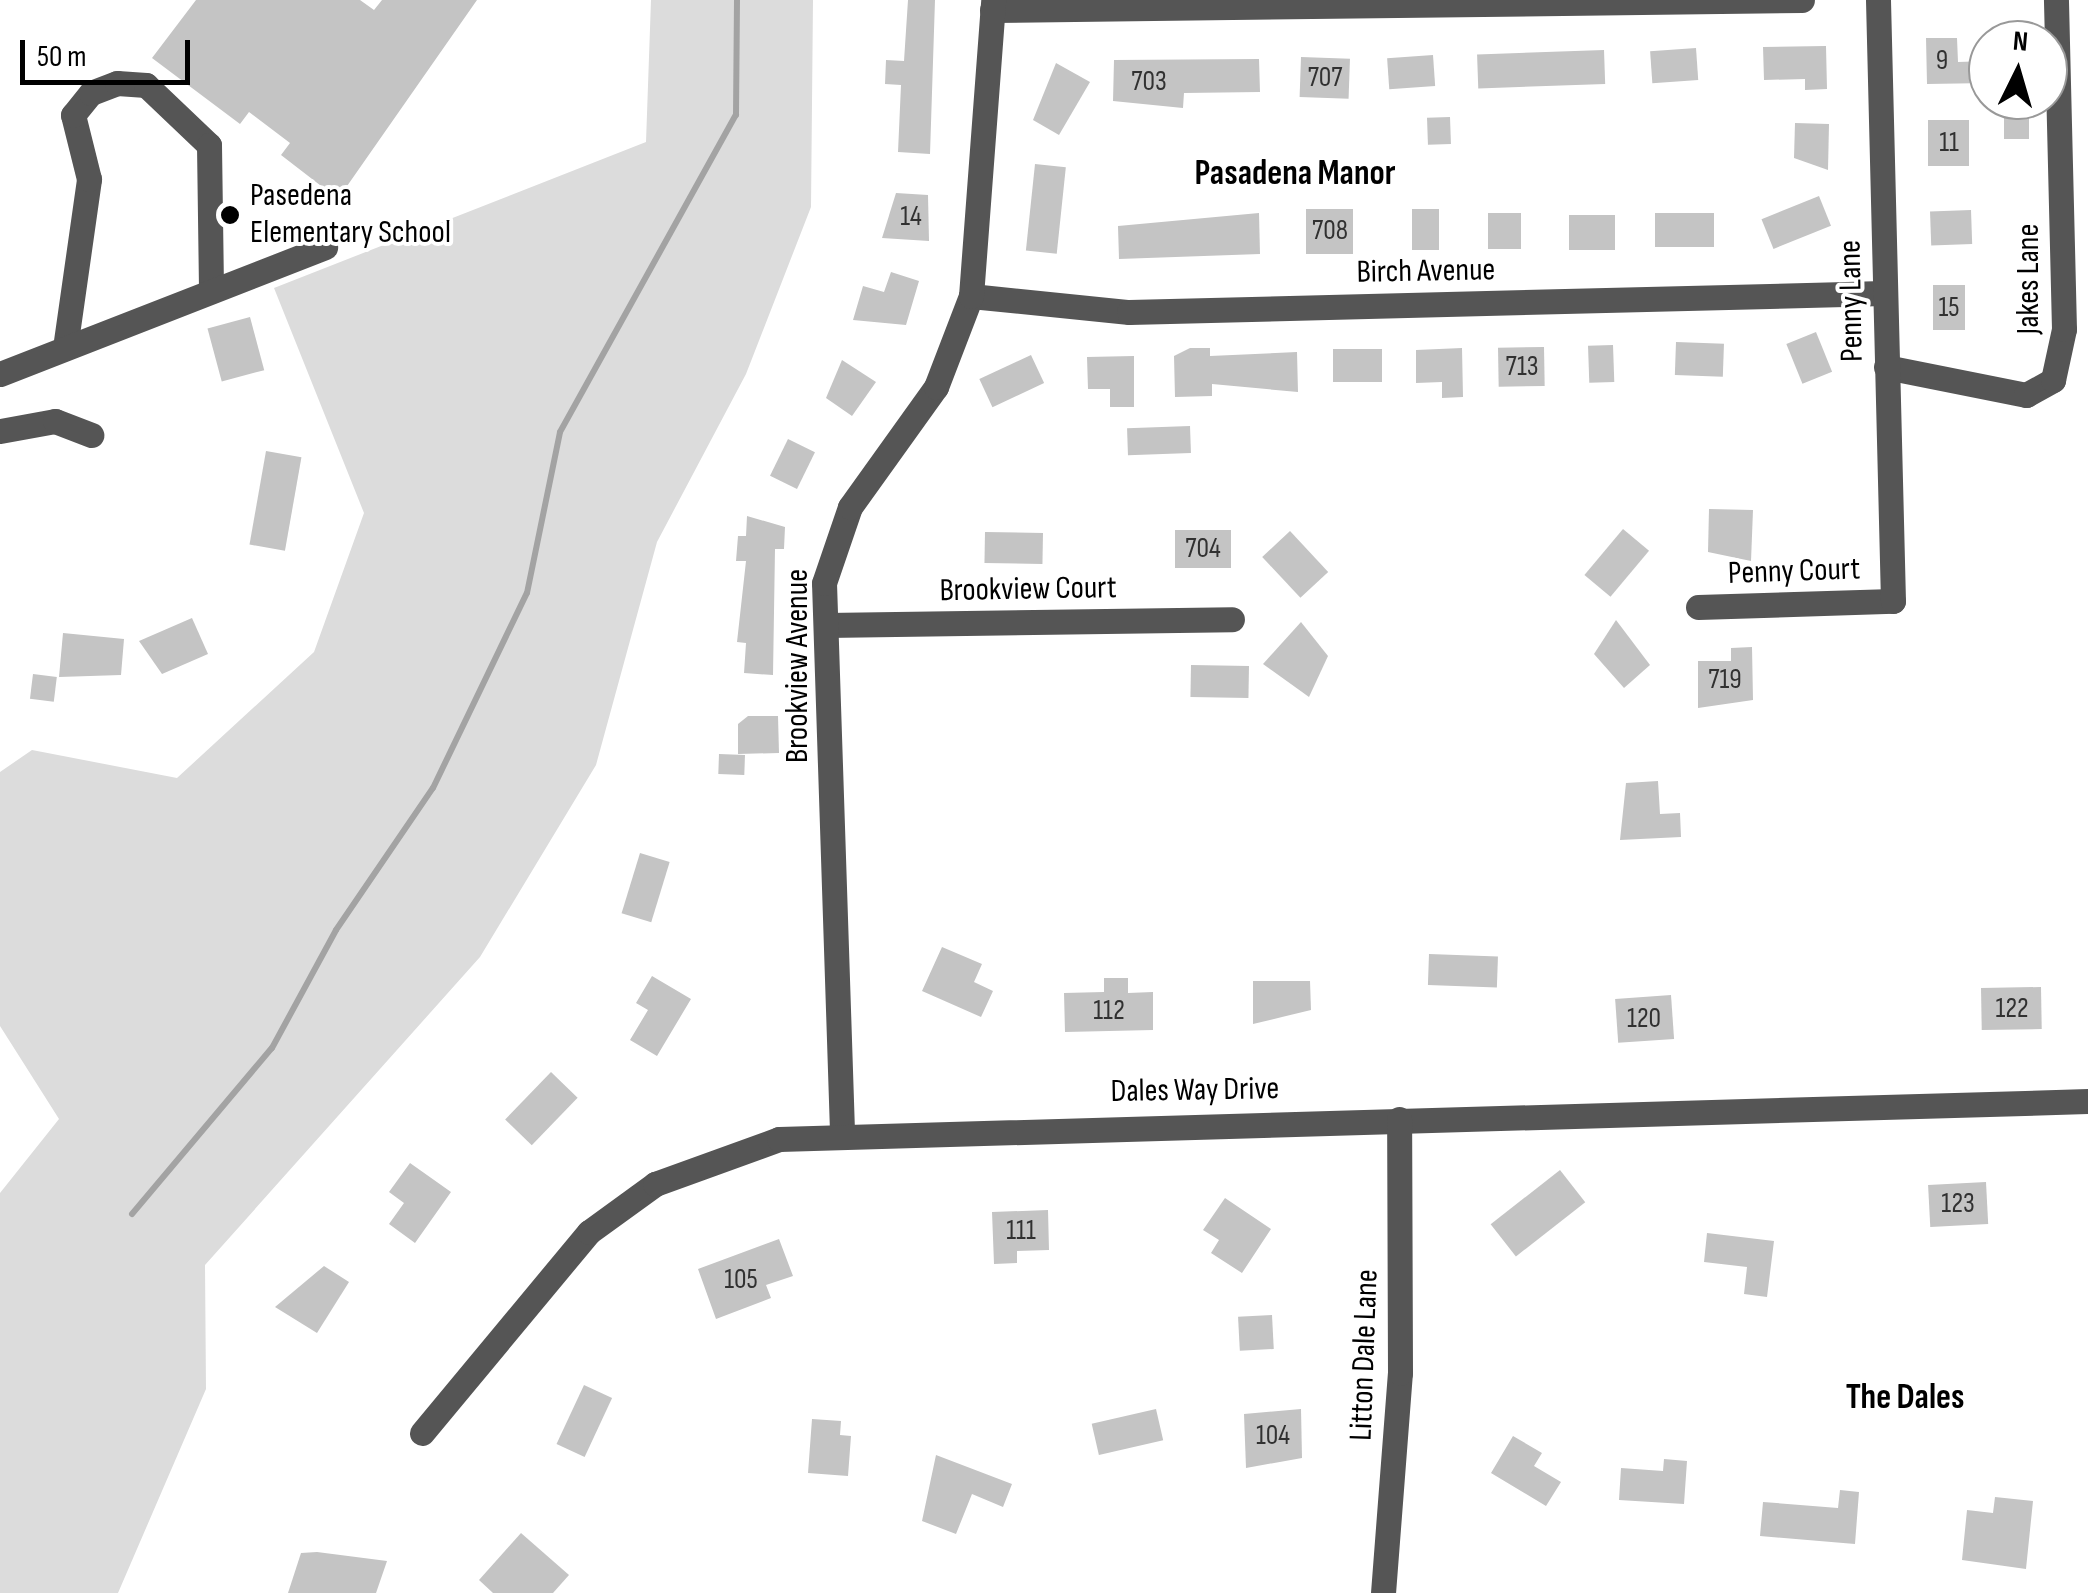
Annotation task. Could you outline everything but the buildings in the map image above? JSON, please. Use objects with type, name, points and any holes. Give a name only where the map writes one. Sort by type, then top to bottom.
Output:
[{"type":"street","points":[[992,5],[1802,0]]},
{"type":"street","name":"Penny Lane","points":[[1878,0],[1892,601]]},
{"type":"street","name":"Jakes Lane","points":[[1886,366],[2026,396],[2053,380],[2064,330],[2056,0]]},
{"type":"street","name":"Brookview Avenue","points":[[842,1131],[826,625],[837,536],[936,387],[971,296],[992,5]]},
{"type":"street","points":[[65,348],[89,179],[72,115],[90,93],[117,83],[146,85],[209,145],[211,291]]},
{"type":"street","points":[[0,374],[325,247]]},
{"type":"street","name":"Birch Avenue","points":[[971,296],[1129,312],[1884,294]]},
{"type":"street","points":[[0,431],[54,421],[92,435]]},
{"type":"street","name":"Penny Court","points":[[1698,608],[1892,601]]},
{"type":"street","name":"Brookview Court","points":[[826,625],[1232,620]]},
{"type":"street","name":"Dales Way Drive","points":[[422,1433],[540,1282],[621,1207],[692,1166],[842,1131],[2088,1101]]},
{"type":"street","name":"Litton Dale Lane","points":[[1383,1593],[1400,1373],[1399,1119]]},
{"type":"shaded area","points":[[651,0],[813,0],[811,207],[746,374],[657,542],[596,765],[480,957],[205,1265],[206,1389],[118,1593],[0,1593],[0,1193],[59,1119],[0,1026],[0,772],[32,750],[177,778],[314,652],[364,513],[274,288],[646,142]]},
{"type":"waterway","points":[[132,1214],[272,1048],[336,930],[433,788],[527,593],[560,432],[736,115],[737,0]]},
{"type":"place","name":"Pasedena Elementary School","points":[[230,215]]},
{"type":"district","name":"Pasadena Manor","points":[[1295,174]]},
{"type":"district","name":"The Dales","points":[[1905,1398]]}]
